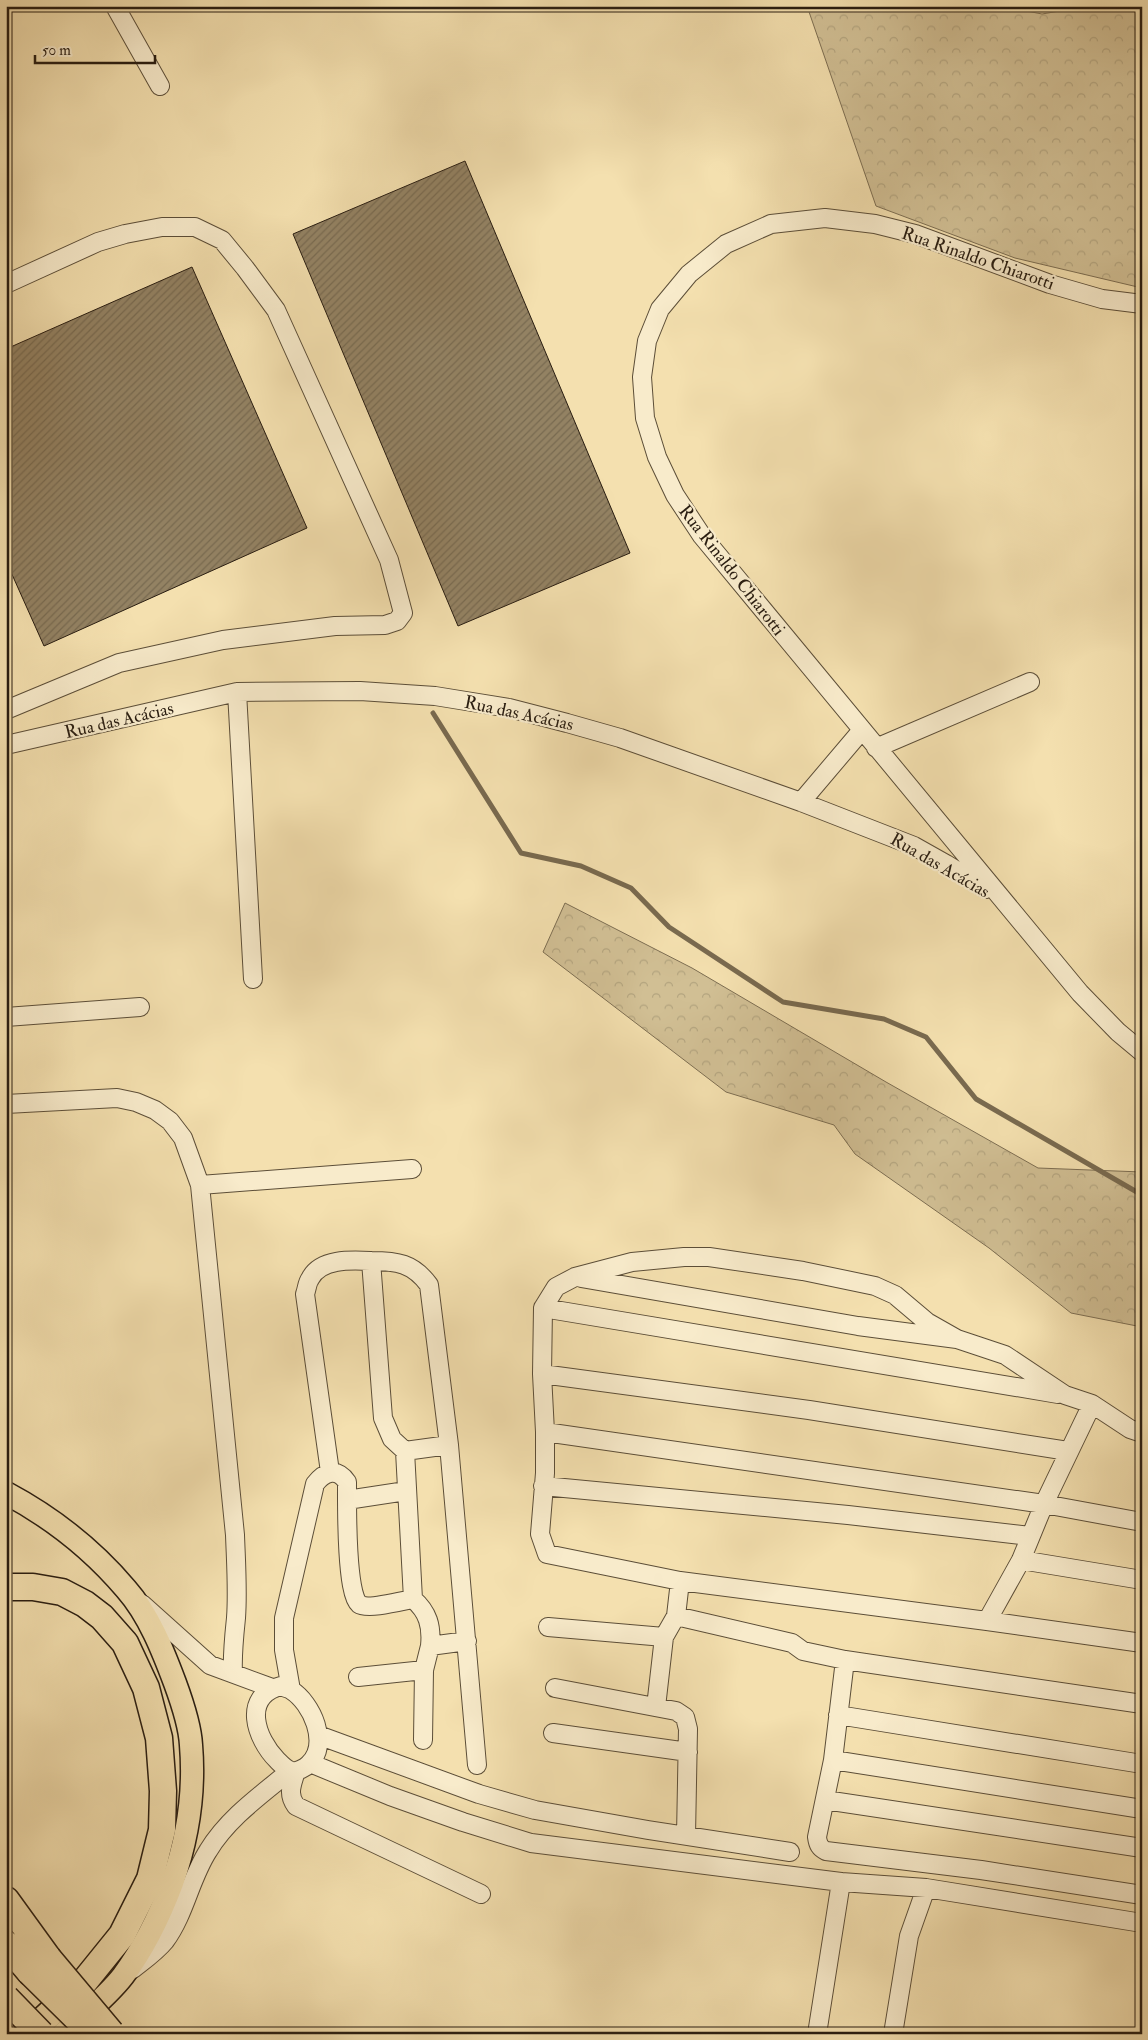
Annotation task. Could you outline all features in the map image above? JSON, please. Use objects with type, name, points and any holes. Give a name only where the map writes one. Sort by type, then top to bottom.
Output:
[{"type":"highway","points":[[6,1587],[33,1587],[62,1592],[85,1604],[102,1617],[124,1643],[146,1688],[159,1738],[163,1790],[162,1830],[150,1879],[122,1935],[84,1982],[28,2034]]},
{"type":"highway","points":[[6,1900],[39,1965]]},
{"type":"highway","points":[[6,1944],[39,1965],[106,2033]]},
{"type":"highway","points":[[6,1998],[41,2034]]},
{"type":"main road","points":[[6,1492],[56,1523],[80,1543],[127,1590],[146,1619],[167,1662],[181,1702],[191,1744],[190,1817],[180,1858],[159,1914],[146,1940],[122,1977],[63,2034]]},
{"type":"street","points":[[115,6],[160,86]]},
{"type":"street","name":"Rua Rinaldo Chiarotti","points":[[1142,304],[1102,299],[1050,284],[915,234],[876,224],[825,218],[771,224],[726,244],[689,274],[660,309],[647,341],[642,377],[645,418],[657,457],[675,495],[702,536],[1001,900],[1080,993],[1118,1032],[1142,1052]]},
{"type":"street","points":[[6,284],[98,242],[125,234],[162,227],[195,227],[222,240],[276,310],[389,560],[403,613],[397,621],[385,625],[335,626],[223,640],[119,663],[6,710]]},
{"type":"street","points":[[876,748],[1030,682]]},
{"type":"street","name":"Rua das Acácias","points":[[6,745],[237,692],[360,691],[435,696],[509,708],[620,738],[801,802],[914,846],[946,864],[1001,900]]},
{"type":"street","points":[[237,692],[252,979]]},
{"type":"street","points":[[801,802],[862,730]]},
{"type":"street","points":[[6,1017],[140,1007]]},
{"type":"street","points":[[6,1104],[117,1098],[136,1102],[155,1110],[170,1121],[182,1138],[200,1185],[235,1535],[237,1572],[236,1618],[232,1648],[233,1674]]},
{"type":"street","points":[[200,1185],[412,1169]]},
{"type":"street","points":[[957,1339],[927,1322],[895,1295],[875,1286],[803,1271],[709,1257],[684,1257],[632,1262],[575,1277],[556,1287],[543,1308],[542,1374],[545,1473],[540,1534],[548,1554],[680,1581],[1142,1643]]},
{"type":"street","points":[[330,1472],[305,1294],[310,1278],[320,1267],[334,1262],[352,1260],[398,1262],[420,1273],[429,1285],[449,1444],[477,1765]]},
{"type":"street","points":[[371,1261],[383,1418],[392,1439],[405,1451],[413,1599],[426,1613],[430,1623],[430,1646],[424,1670],[423,1740]]},
{"type":"street","points":[[575,1277],[858,1326],[957,1339],[1005,1355],[1065,1395]]},
{"type":"street","points":[[543,1308],[1065,1395],[1092,1404],[1130,1429],[1142,1433]]},
{"type":"street","points":[[542,1374],[809,1410],[1068,1451]]},
{"type":"street","points":[[986,1621],[1021,1560],[1068,1451],[1092,1404]]},
{"type":"street","points":[[545,1432],[1044,1504],[1142,1522]]},
{"type":"street","points":[[405,1451],[449,1444]]},
{"type":"street","points":[[291,1690],[284,1650],[284,1618],[315,1484],[322,1475],[338,1472],[346,1482],[347,1534],[352,1588],[356,1600],[360,1605],[368,1607],[413,1599]]},
{"type":"street","points":[[543,1486],[848,1514],[1030,1536]]},
{"type":"street","points":[[347,1500],[406,1491]]},
{"type":"street","points":[[1021,1560],[1142,1580]]},
{"type":"street","points":[[656,1707],[664,1638],[676,1616],[680,1581]]},
{"type":"street","points":[[127,1590],[210,1664],[272,1688]]},
{"type":"street","points":[[676,1616],[792,1643],[803,1651],[845,1660],[1142,1704]]},
{"type":"street","points":[[548,1627],[664,1638]]},
{"type":"street","points":[[430,1646],[467,1641]]},
{"type":"street","points":[[845,1660],[833,1760],[817,1837],[821,1849],[981,1870],[1142,1895]]},
{"type":"street","points":[[358,1677],[424,1670]]},
{"type":"street","points":[[122,1977],[164,1942],[176,1921],[206,1853],[220,1832],[257,1798],[299,1768],[315,1754],[318,1735],[310,1710],[291,1690],[281,1686],[272,1688],[256,1706],[255,1719],[262,1740],[271,1754],[299,1768],[531,1843],[841,1882],[926,1888],[1142,1923]]},
{"type":"street","points":[[555,1688],[676,1710],[685,1717],[688,1729],[686,1836]]},
{"type":"street","points":[[838,1715],[1142,1764]]},
{"type":"street","points":[[553,1733],[688,1752]]},
{"type":"street","points":[[318,1735],[352,1748],[372,1753],[446,1783],[516,1804],[606,1823],[790,1852]]},
{"type":"street","points":[[833,1760],[1142,1809]]},
{"type":"street","points":[[299,1768],[291,1788],[290,1798],[296,1806],[481,1894]]},
{"type":"street","points":[[825,1800],[1142,1848]]},
{"type":"street","points":[[817,2034],[841,1882]]},
{"type":"street","points":[[893,2034],[909,1936],[926,1888]]},
{"type":"green space","points":[[807,6],[1001,6],[1042,14],[1089,6],[1142,6],[1142,288],[1015,258],[876,206]]},
{"type":"green space","points":[[565,903],[692,968],[886,1082],[1038,1168],[1142,1172],[1142,1327],[1071,1313],[989,1248],[855,1154],[834,1125],[726,1092],[543,952]]},
{"type":"building","points":[[465,161],[630,553],[458,626],[293,234]]},
{"type":"building","points":[[192,267],[307,528],[44,646],[6,561],[6,349]]},
{"type":"waterway","points":[[433,713],[521,853],[581,866],[631,888],[669,927],[783,1002],[884,1019],[926,1037],[976,1099],[1142,1195]]}]
